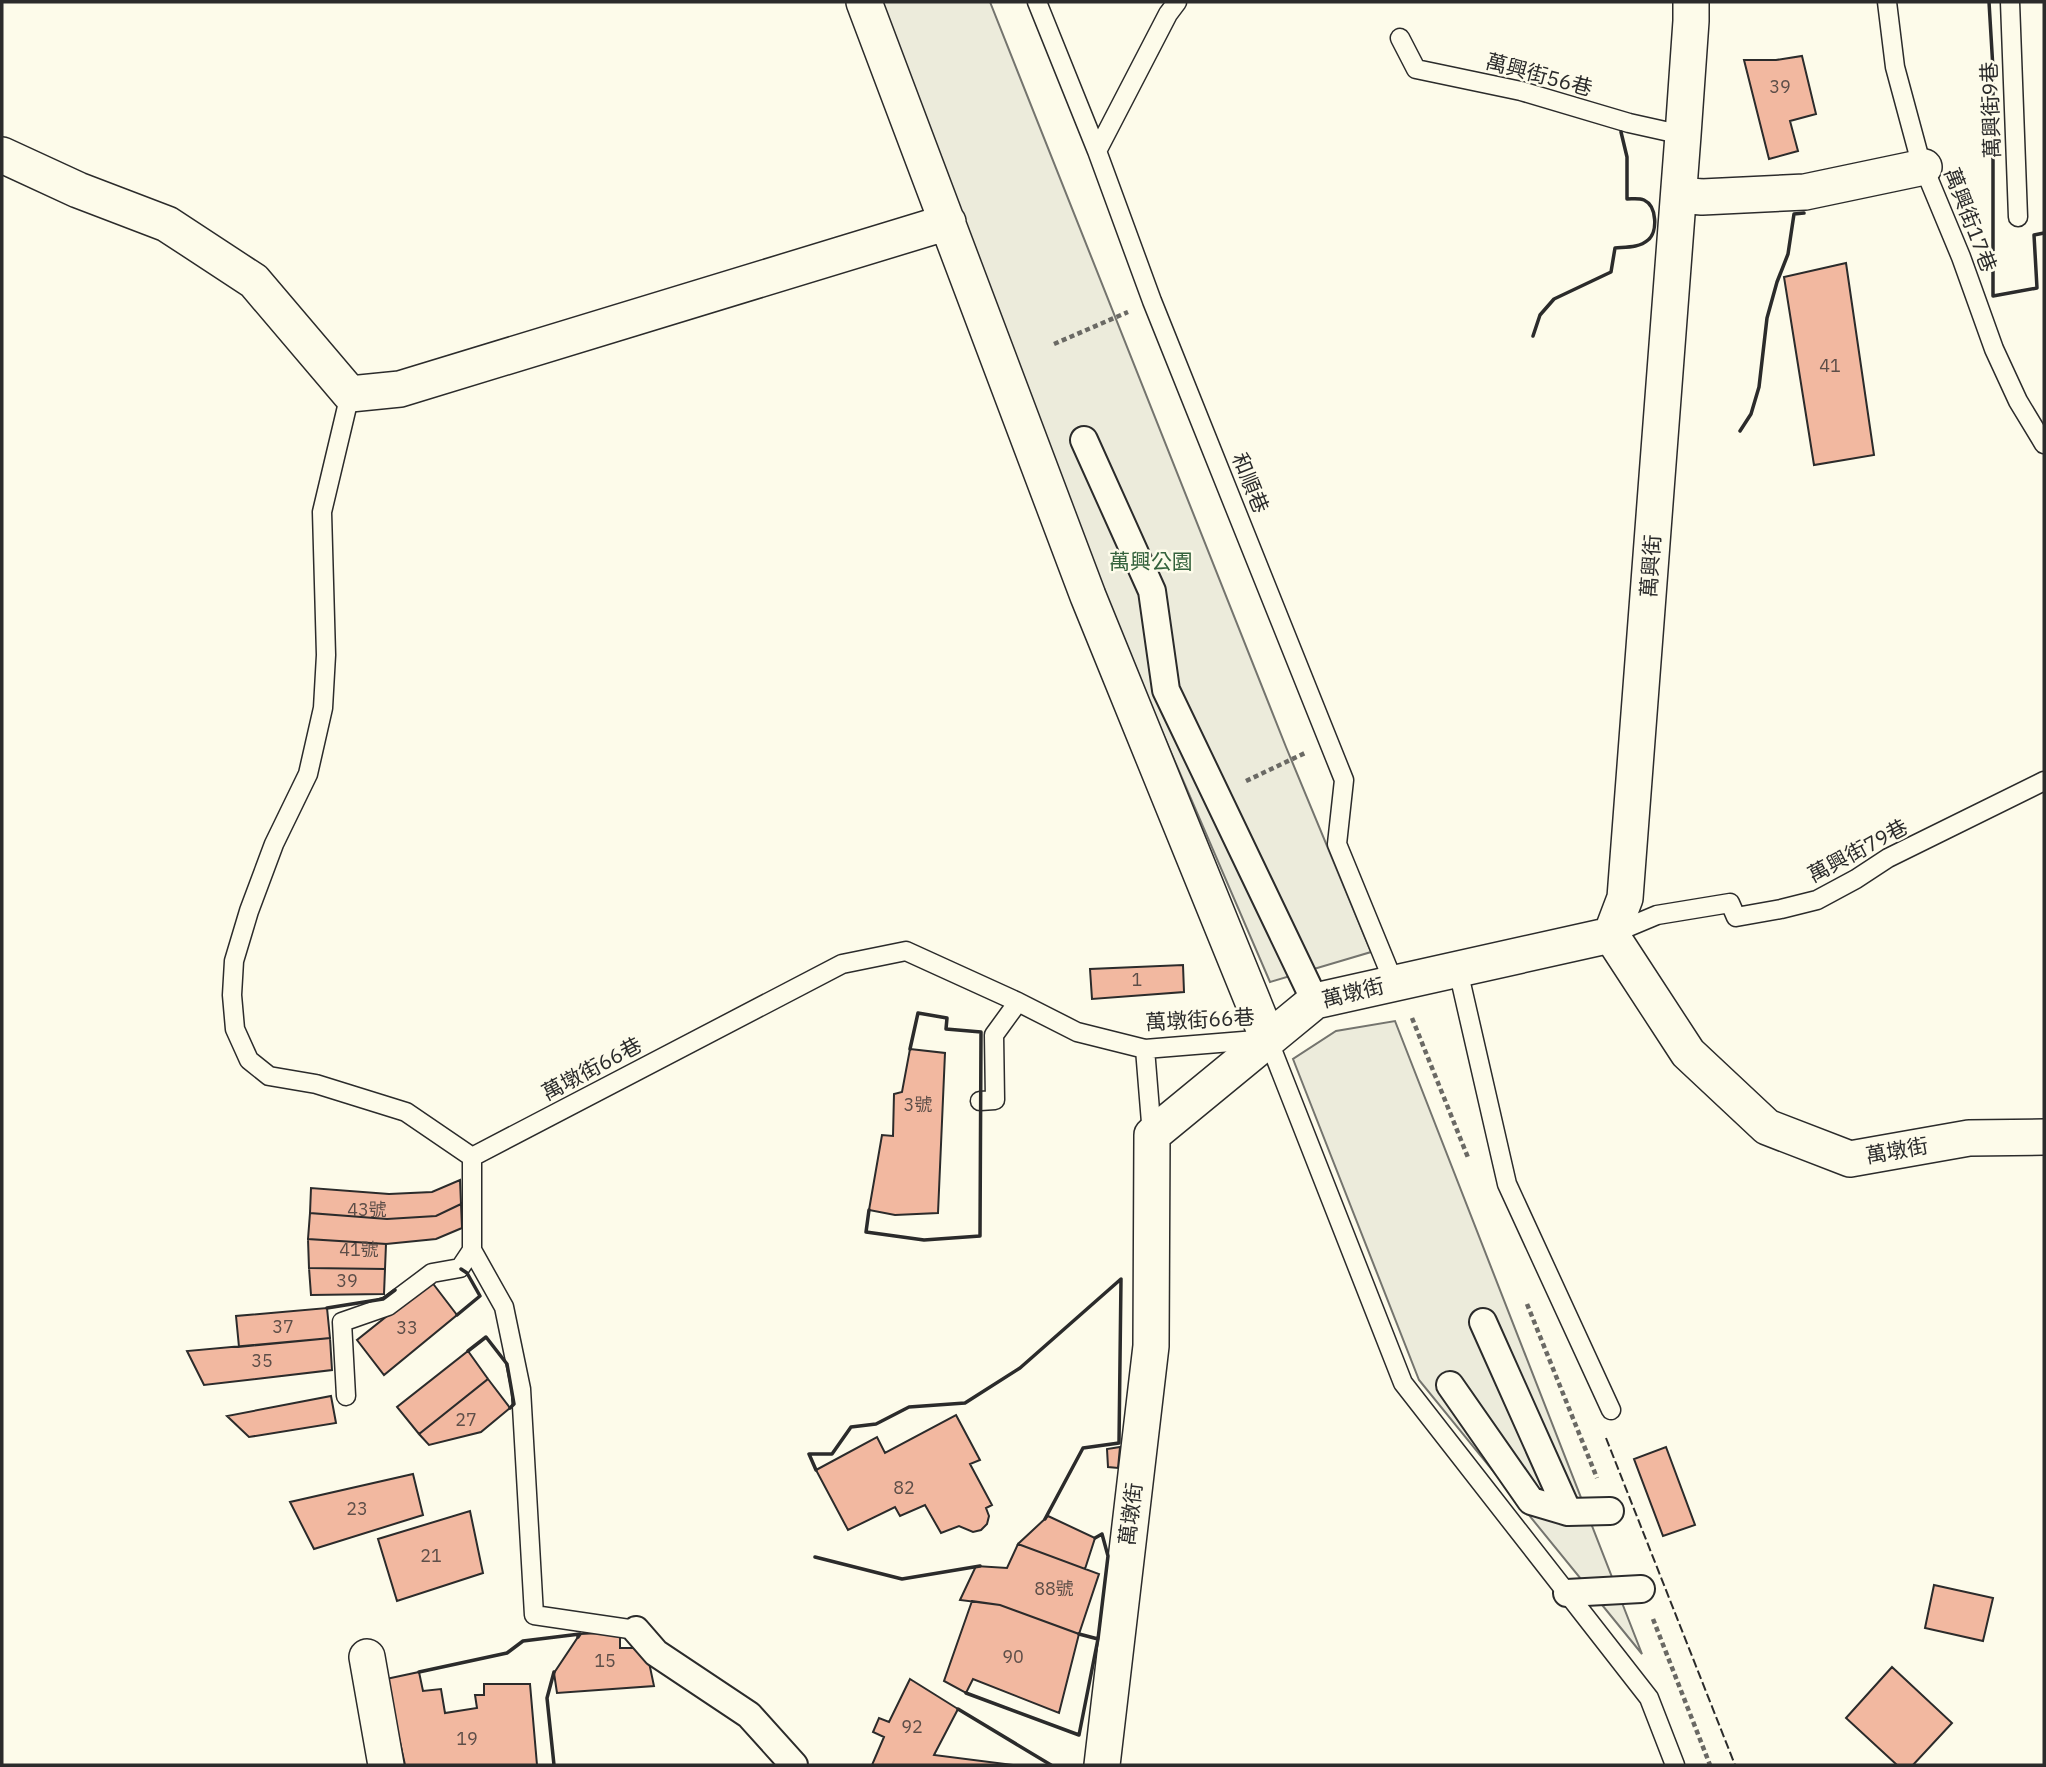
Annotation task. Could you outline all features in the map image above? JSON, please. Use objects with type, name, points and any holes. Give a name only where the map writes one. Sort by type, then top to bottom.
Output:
[{"type":"street","points":[[864,2],[1088,596],[1268,1039]]},
{"type":"street","name":"萬興街","points":[[1611,935],[1625,898],[1692,21],[1691,2]]},
{"type":"street","points":[[2,155],[78,190],[167,224],[254,281],[350,394],[400,389],[948,222]]},
{"type":"street","points":[[1679,195],[1702,197],[1805,192],[1924,167]]},
{"type":"street","points":[[1084,440],[1152,591],[1166,690],[1315,1001]]},
{"type":"street","name":"萬墩街","points":[[1102,1765],[1151,1346],[1152,1135],[1315,1001],[1402,998],[1458,970],[1611,935],[1688,1053],[1767,1127],[1850,1159],[1969,1138],[2044,1137]]},
{"type":"street","points":[[1483,1322],[1568,1512]]},
{"type":"street","points":[[1450,1385],[1531,1501],[1568,1512],[1610,1511]]},
{"type":"street","points":[[1567,1593],[1641,1589]]},
{"type":"street","points":[[636,1630],[656,1653],[749,1715],[794,1765]]},
{"type":"street","points":[[367,1657],[386,1765]]},
{"type":"lane","name":"和順巷","points":[[1037,2],[1097,151],[1157,314],[1345,780],[1337,844],[1402,998]]},
{"type":"lane","points":[[1097,151],[1168,14],[1177,2]]},
{"type":"lane","name":"萬興街17巷","points":[[1887,2],[1895,67],[1919,156],[1961,257],[1994,349],[2018,401],[2044,444]]},
{"type":"lane","name":"萬興街9巷","points":[[2010,2],[2018,217]]},
{"type":"lane","name":"萬興街56巷","points":[[1401,38],[1416,69],[1521,91],[1629,123],[1683,135]]},
{"type":"lane","points":[[350,394],[322,512],[326,655],[323,708],[308,774],[274,844],[234,961],[232,995],[235,1029],[249,1060],[269,1076],[316,1084],[406,1112],[472,1157],[472,1250],[504,1307],[521,1389],[534,1615],[636,1630]]},
{"type":"lane","name":"萬興街79巷","points":[[1611,935],[1657,915],[1730,903],[1736,916],[1817,900],[1888,858],[2044,781]]},
{"type":"lane","name":"萬墩街66巷","points":[[472,1157],[842,964],[906,951],[1077,1032],[1145,1049],[1268,1039]]},
{"type":"lane","points":[[1458,970],[1507,1184],[1611,1410]]},
{"type":"lane","points":[[980,1101],[995,1100],[994,1035],[1018,1002]]},
{"type":"lane","points":[[1268,1039],[1403,1383],[1649,1698],[1675,1765]]},
{"type":"lane","points":[[1145,1049],[1152,1135]]},
{"type":"lane","points":[[346,1396],[342,1322],[388,1306],[432,1273],[460,1268],[472,1250]]},
{"type":"path","points":[[1055,344],[1128,311]]},
{"type":"path","points":[[1217,795],[1306,753]]},
{"type":"path","points":[[1402,998],[1472,1166]]},
{"type":"path","points":[[1523,1294],[1610,1511]]},
{"type":"path","points":[[1641,1589],[1710,1765]]},
{"type":"green space","name":"萬興公園","points":[[882,2],[990,2],[1286,747],[1371,952],[1270,982],[1101,590]]},
{"type":"green space","points":[[1395,1021],[1642,1654],[1419,1380],[1293,1059],[1336,1031]]},
{"type":"building","points":[[1802,56],[1816,114],[1790,121],[1798,151],[1769,159],[1744,60],[1776,60]]},
{"type":"building","points":[[1846,263],[1874,455],[1814,465],[1784,277]]},
{"type":"building","points":[[1183,965],[1184,992],[1092,999],[1090,969]]},
{"type":"building","points":[[910,1049],[945,1053],[938,1213],[895,1215],[869,1210],[882,1135],[893,1136],[894,1094],[902,1092]]},
{"type":"building","points":[[460,1180],[461,1204],[436,1216],[387,1219],[310,1213],[311,1188],[389,1194],[432,1192]]},
{"type":"building","points":[[461,1204],[462,1228],[436,1239],[386,1244],[308,1239],[310,1213],[387,1219],[436,1216]]},
{"type":"building","points":[[308,1239],[386,1244],[385,1269],[309,1268]]},
{"type":"building","points":[[309,1268],[385,1269],[384,1294],[311,1295]]},
{"type":"building","points":[[431,1281],[457,1315],[384,1375],[357,1340]]},
{"type":"building","points":[[327,1308],[330,1338],[239,1347],[236,1316]]},
{"type":"building","points":[[330,1338],[332,1370],[204,1385],[187,1351]]},
{"type":"building","points":[[468,1351],[488,1379],[419,1434],[397,1407]]},
{"type":"building","points":[[488,1379],[510,1408],[481,1432],[429,1445],[419,1434]]},
{"type":"building","points":[[331,1396],[336,1423],[249,1437],[227,1416]]},
{"type":"building","points":[[956,1415],[980,1460],[970,1464],[992,1505],[986,1508],[989,1516],[987,1524],[981,1530],[973,1532],[959,1526],[941,1533],[925,1505],[900,1516],[895,1507],[848,1530],[816,1470],[877,1437],[885,1453]]},
{"type":"building","points":[[1120,1447],[1118,1468],[1108,1467],[1107,1449]]},
{"type":"building","points":[[1666,1447],[1695,1525],[1663,1536],[1634,1459]]},
{"type":"building","points":[[413,1474],[423,1515],[314,1549],[290,1502]]},
{"type":"building","points":[[470,1511],[483,1573],[397,1601],[378,1539]]},
{"type":"building","points":[[1048,1516],[1095,1538],[1085,1569],[1018,1544]]},
{"type":"building","points":[[1018,1544],[1099,1574],[1079,1634],[1000,1605],[960,1600],[976,1566],[1007,1568]]},
{"type":"building","points":[[1934,1585],[1993,1598],[1983,1641],[1925,1628]]},
{"type":"building","points":[[972,1601],[1000,1605],[1079,1634],[1059,1713],[973,1679],[966,1693],[944,1681]]},
{"type":"building","points":[[620,1632],[620,1648],[646,1648],[654,1686],[557,1693],[554,1673],[580,1634]]},
{"type":"building","points":[[1892,1667],[1952,1723],[1913,1765],[1897,1765],[1846,1718]]},
{"type":"building","points":[[419,1672],[423,1691],[441,1689],[445,1713],[477,1708],[475,1695],[484,1695],[484,1684],[530,1684],[537,1765],[405,1765],[386,1679]]},
{"type":"building","points":[[910,1679],[958,1709],[934,1755],[1013,1765],[872,1765],[884,1737],[873,1732],[879,1718],[889,1722]]},
{"type":"fence","points":[[1606,1438],[1735,1765]]},
{"type":"wall","points":[[1989,2],[1993,69],[1993,296],[2037,288],[2034,235],[2044,233]]},
{"type":"wall","points":[[1533,336],[1540,315],[1554,299],[1611,272],[1615,248],[1632,247],[1651,236],[1655,225],[1652,208],[1642,199],[1627,199],[1627,157],[1621,132]]},
{"type":"wall","points":[[1740,431],[1751,414],[1759,387],[1767,318],[1788,254],[1794,214],[1804,213]]},
{"type":"wall","points":[[869,1210],[866,1232],[924,1240],[980,1236],[981,1032],[946,1029],[947,1018],[918,1013],[910,1049]]},
{"type":"wall","points":[[457,1315],[480,1296],[467,1273],[461,1269]]},
{"type":"wall","points":[[816,1470],[809,1454],[832,1454],[851,1427],[876,1424],[909,1407],[965,1403],[1020,1368],[1121,1279],[1119,1443],[1083,1448],[1045,1519]]},
{"type":"wall","points":[[327,1308],[383,1299],[395,1290]]},
{"type":"wall","points":[[468,1351],[486,1337],[507,1364],[514,1404],[510,1408]]},
{"type":"wall","points":[[1079,1634],[1098,1639],[1108,1556],[1102,1534],[1095,1538]]},
{"type":"wall","points":[[815,1557],[902,1579],[980,1566]]},
{"type":"wall","points":[[419,1672],[507,1653],[523,1641],[580,1634],[578,1637]]},
{"type":"wall","points":[[966,1693],[1079,1735],[1098,1639]]},
{"type":"wall","points":[[554,1672],[547,1698],[554,1765]]},
{"type":"wall","points":[[958,1709],[1051,1765]]}]
